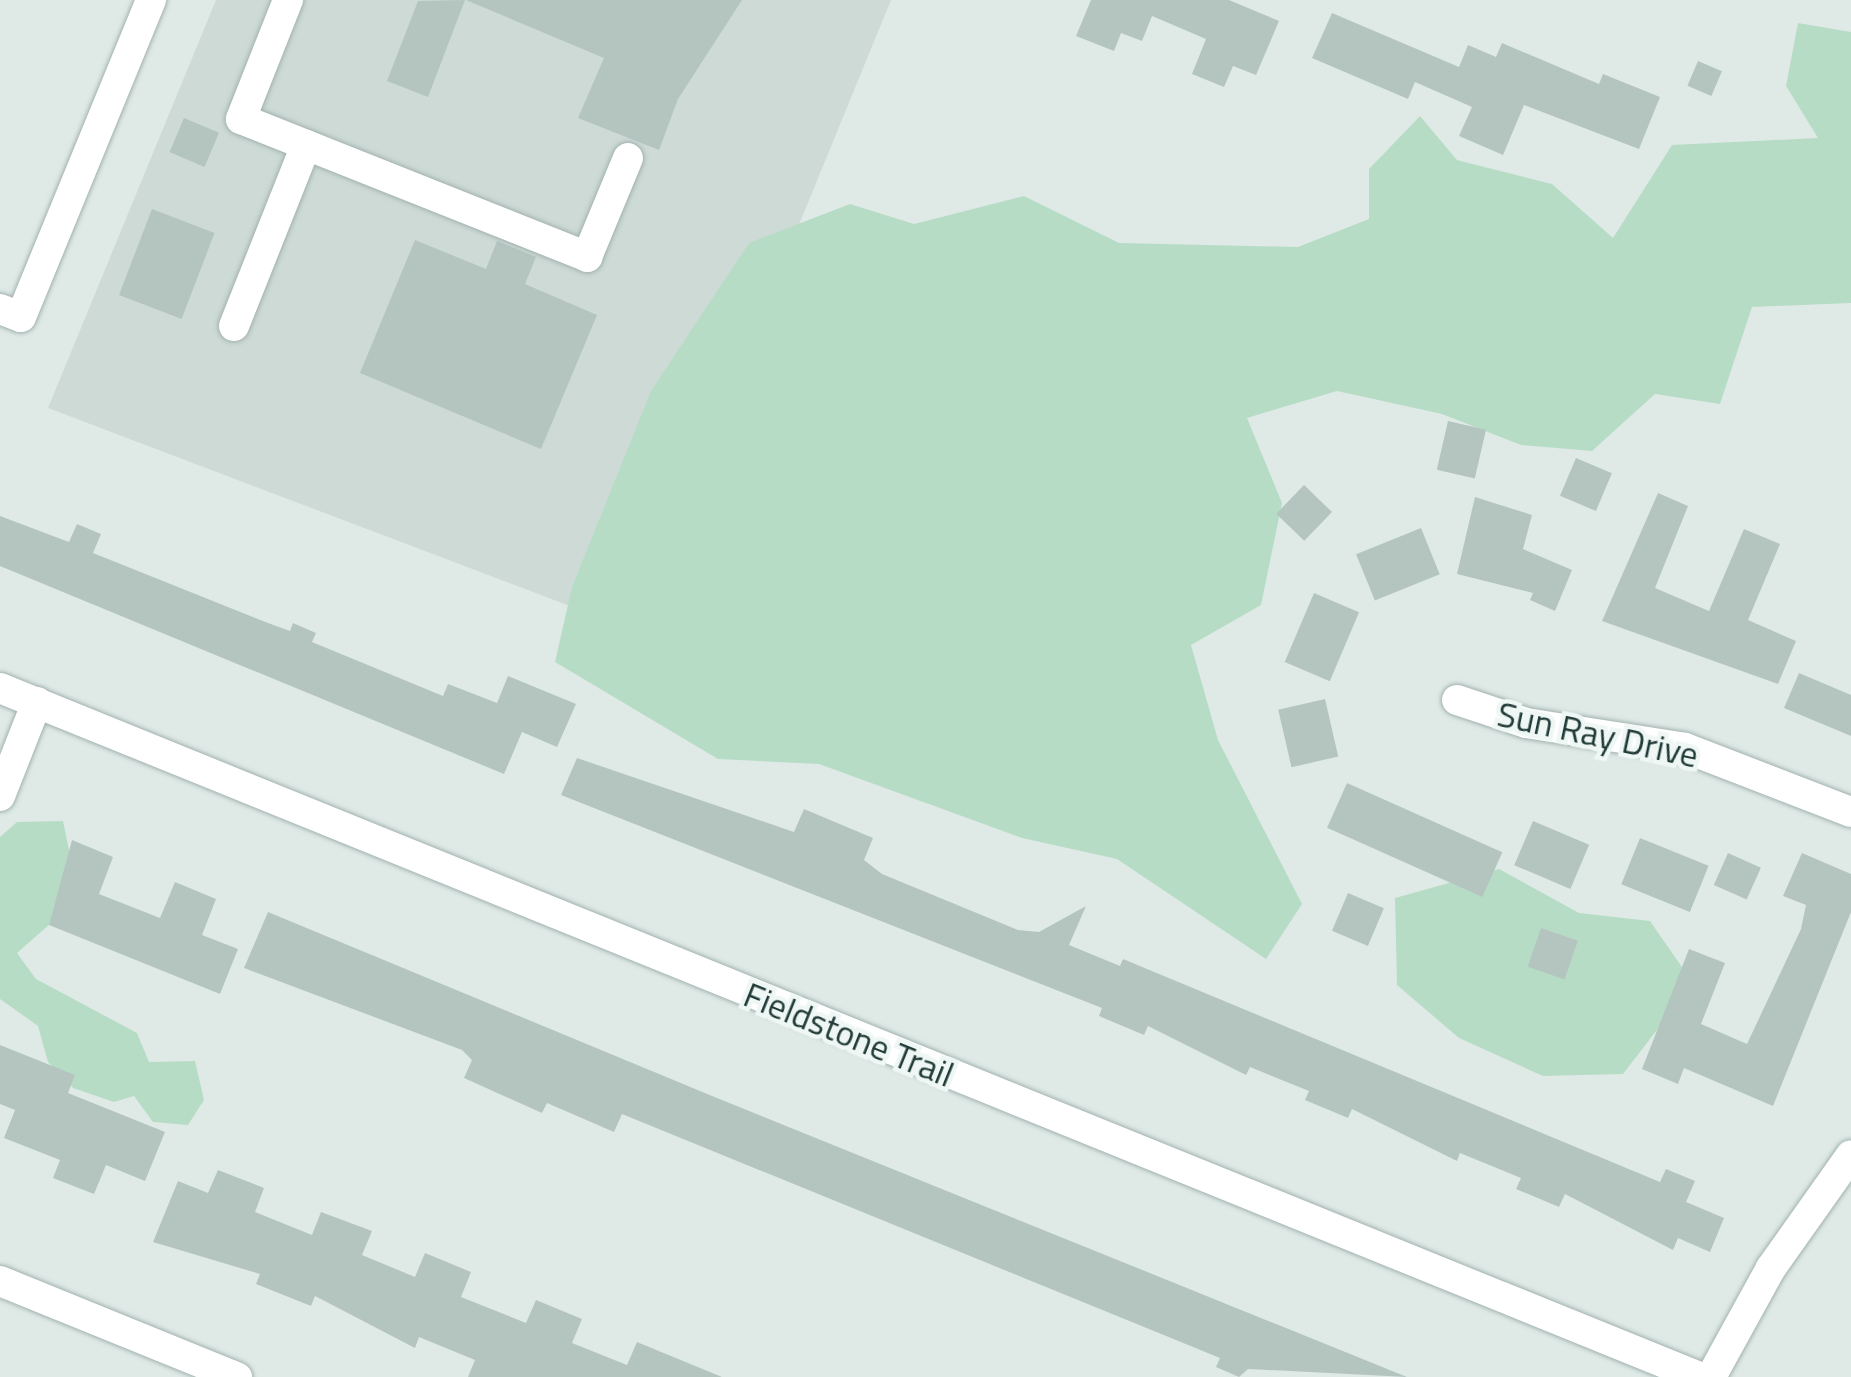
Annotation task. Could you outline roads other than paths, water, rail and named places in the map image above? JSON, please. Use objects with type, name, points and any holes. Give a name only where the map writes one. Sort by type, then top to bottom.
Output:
[{"type":"street","points":[[0,308],[21,317],[151,0]]},
{"type":"street","points":[[288,0],[242,119],[587,258],[628,158]]},
{"type":"street","points":[[234,326],[306,145]]},
{"type":"street","name":"Fieldstone Trail","points":[[0,688],[1699,1377]]},
{"type":"street","name":"Sun Ray Drive","points":[[1457,700],[1526,723],[1685,748],[1851,812]]},
{"type":"street","points":[[0,796],[36,702]]},
{"type":"street","points":[[1711,1377],[1771,1268],[1851,1157]]},
{"type":"street","points":[[0,1281],[237,1377]]}]
